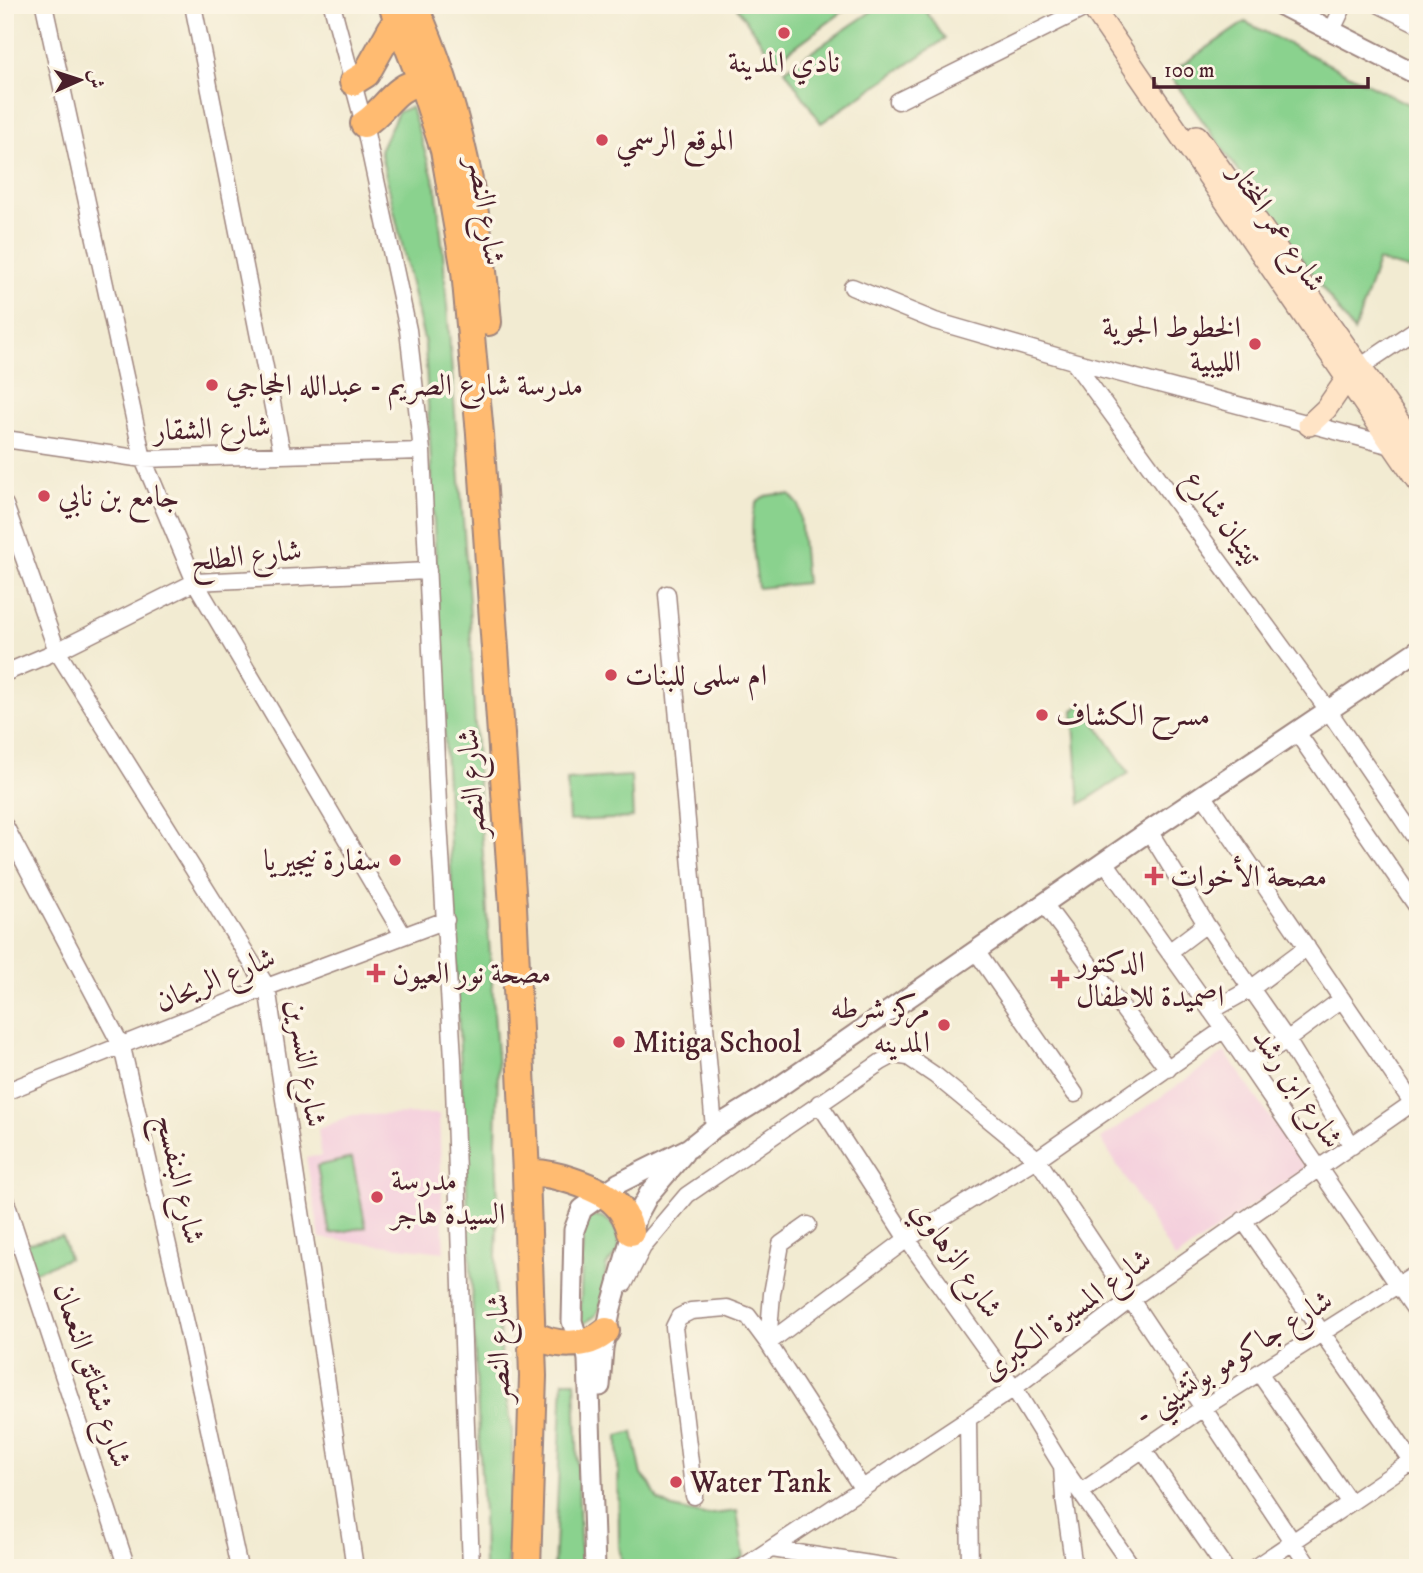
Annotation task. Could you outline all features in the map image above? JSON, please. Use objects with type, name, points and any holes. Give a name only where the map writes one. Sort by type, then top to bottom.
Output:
[{"type":"highway","points":[[353,82],[366,74],[401,10]]},
{"type":"highway","name":"شارع النصر","points":[[401,10],[444,150],[455,204],[466,284],[480,434],[532,1173]]},
{"type":"highway","name":"شارع النصر","points":[[401,10],[445,86],[474,199],[483,269],[528,939],[532,1173],[546,1442],[543,1568]]},
{"type":"highway","points":[[364,124],[377,115],[398,90],[422,82]]},
{"type":"highway","points":[[532,1173],[556,1175],[602,1194],[622,1210],[631,1232]]},
{"type":"highway","points":[[539,1336],[582,1343],[596,1339],[608,1319]]},
{"type":"highway","name":"شارع النصر","points":[[527,1568],[532,1430],[539,1336]]},
{"type":"main road","name":"شارع عمر المختار","points":[[1091,5],[1353,374],[1418,449]]},
{"type":"main road","name":"شارع عمر المختار","points":[[1105,5],[1353,374],[1392,446],[1418,482]]},
{"type":"main road","points":[[1309,425],[1326,409],[1353,374]]},
{"type":"street","points":[[44,5],[143,459],[195,582],[403,935]]},
{"type":"street","points":[[193,5],[282,453]]},
{"type":"street","points":[[332,5],[364,124],[408,330],[422,451],[446,920],[466,1383],[471,1568]]},
{"type":"street","points":[[898,101],[1091,5]]},
{"type":"street","points":[[1281,5],[1418,75]]},
{"type":"street","points":[[1332,30],[1344,5]]},
{"type":"street","points":[[1387,7],[1417,23]]},
{"type":"street","points":[[852,287],[935,321],[1073,361],[1392,446]]},
{"type":"street","points":[[1353,374],[1418,328]]},
{"type":"street","name":"تيتيان شارع","points":[[1073,361],[1328,710],[1418,842]]},
{"type":"street","name":"شارع الشقار","points":[[5,439],[143,459],[422,451]]},
{"type":"street","name":"شارع النسرين","points":[[5,505],[57,651],[267,987],[355,1568]]},
{"type":"street","name":"شارع الطلح","points":[[5,673],[57,651],[195,582],[428,571]]},
{"type":"street","points":[[667,594],[714,1128]]},
{"type":"street","points":[[609,1568],[602,1535],[600,1383],[608,1319],[631,1232],[649,1194],[689,1148],[714,1128],[766,1097],[1149,831],[1418,650]]},
{"type":"street","points":[[1296,731],[1418,908]]},
{"type":"street","points":[[1203,795],[1416,1105]]},
{"type":"street","name":"شارع البنفسج","points":[[5,826],[122,1047],[239,1568]]},
{"type":"street","points":[[1149,831],[1206,924],[1287,1040],[1352,1146]]},
{"type":"street","name":"شارع ابن رشد","points":[[1105,862],[1224,1029],[1418,1314]]},
{"type":"street","points":[[1044,904],[1168,1069]]},
{"type":"street","name":"شارع الريحان","points":[[5,1092],[267,987],[446,920]]},
{"type":"street","points":[[1169,952],[1206,924]]},
{"type":"street","points":[[1211,1011],[1252,988],[1307,947]]},
{"type":"street","points":[[976,951],[1075,1094]]},
{"type":"street","points":[[1248,1064],[1287,1040],[1342,999]]},
{"type":"street","points":[[768,1343],[907,1238],[1037,1159],[1224,1029]]},
{"type":"street","points":[[608,1319],[643,1247],[688,1195],[881,1062],[894,1055],[908,1057],[936,1076],[1037,1159],[1310,1568]]},
{"type":"street","name":"شارع الزهاوي","points":[[819,1103],[907,1238],[1014,1388],[1062,1466],[1074,1568]]},
{"type":"street","name":"شارع المسيرة الكبرى","points":[[742,1568],[968,1420],[1243,1220],[1416,1105]]},
{"type":"street","points":[[595,1568],[588,1360],[572,1321],[574,1230],[582,1209],[602,1194],[634,1174],[689,1148]]},
{"type":"street","name":"شارع شقائق النعمان","points":[[5,1199],[127,1568]]},
{"type":"street","points":[[1243,1220],[1416,1463],[1350,1503],[1254,1568]]},
{"type":"street","points":[[768,1343],[772,1294],[781,1244],[808,1225]]},
{"type":"street","name":"- شارع جاكومو بوتشيني","points":[[1080,1492],[1203,1408],[1418,1272]]},
{"type":"street","points":[[694,1496],[674,1327],[679,1317],[691,1311],[727,1308],[748,1316],[862,1488]]},
{"type":"street","points":[[1260,1374],[1350,1503]]},
{"type":"street","points":[[968,1420],[970,1568]]},
{"type":"street","points":[[1142,1448],[1225,1568]]},
{"type":"street","points":[[1062,1466],[1133,1568]]},
{"type":"street","points":[[772,1549],[896,1568]]},
{"type":"shaded area","points":[[1225,1052],[1305,1168],[1175,1259],[1101,1139]]},
{"type":"shaded area","name":"مدرسة السيدة هاجر","points":[[439,1114],[444,1252],[320,1238],[306,1157],[321,1156],[318,1129],[353,1115]]},
{"type":"green space","name":"نادي المدينة","points":[[735,5],[852,5],[775,61]]},
{"type":"green space","points":[[881,5],[922,5],[945,39],[821,123],[785,70]]},
{"type":"green space","points":[[1245,22],[1418,109],[1418,272],[1378,261],[1354,332],[1169,74]]},
{"type":"green space","points":[[411,107],[436,187],[469,600],[477,769],[498,1069],[495,1281],[503,1375],[512,1431],[507,1568],[484,1568],[425,344],[380,150],[398,112]]},
{"type":"green space","points":[[778,494],[790,495],[799,505],[806,583],[758,588],[753,543],[754,508],[762,498]]},
{"type":"green space","points":[[1082,704],[1129,773],[1080,804],[1073,710]]},
{"type":"green space","points":[[631,776],[633,818],[569,821],[567,780]]},
{"type":"green space","points":[[352,1158],[366,1227],[330,1234],[317,1166]]},
{"type":"green space","points":[[599,1216],[615,1228],[620,1249],[606,1266],[600,1308],[595,1316],[580,1326],[583,1224],[591,1217]]},
{"type":"green space","points":[[62,1236],[69,1258],[34,1272],[24,1244]]},
{"type":"green space","points":[[563,1381],[575,1381],[581,1568],[554,1568]]},
{"type":"green space","points":[[633,1432],[642,1475],[658,1500],[673,1508],[704,1515],[737,1511],[744,1558],[721,1568],[626,1568],[621,1559],[619,1545],[618,1436]]},
{"type":"place","name":"نادي المدينة","points":[[784,33]]},
{"type":"place","name":"الموقع الرسمي","points":[[602,140]]},
{"type":"place","name":"الخطوط الجوية الليبية","points":[[1255,344]]},
{"type":"place","name":"مدرسة شارع الصريم - عبدالله الحجاجي","points":[[212,385]]},
{"type":"place","name":"جامع بن نابي","points":[[44,496]]},
{"type":"place","name":"ام سلمى للبنات","points":[[611,675]]},
{"type":"place","name":"مسرح الكشاف","points":[[1042,715]]},
{"type":"place","name":"سفارة نيجيريا","points":[[395,860]]},
{"type":"place","name":"مصحة الأخوات","points":[[1154,876]]},
{"type":"place","name":"مصحة نور العيون","points":[[376,973]]},
{"type":"place","name":"الدكتور اصميدة للاطفال","points":[[1060,979]]},
{"type":"place","name":"مركز شرطه المدينه","points":[[944,1025]]},
{"type":"place","name":"Mitiga School","points":[[619,1042]]},
{"type":"place","name":"مدرسة السيدة هاجر","points":[[377,1197]]},
{"type":"place","name":"Water Tank","points":[[676,1482]]}]
